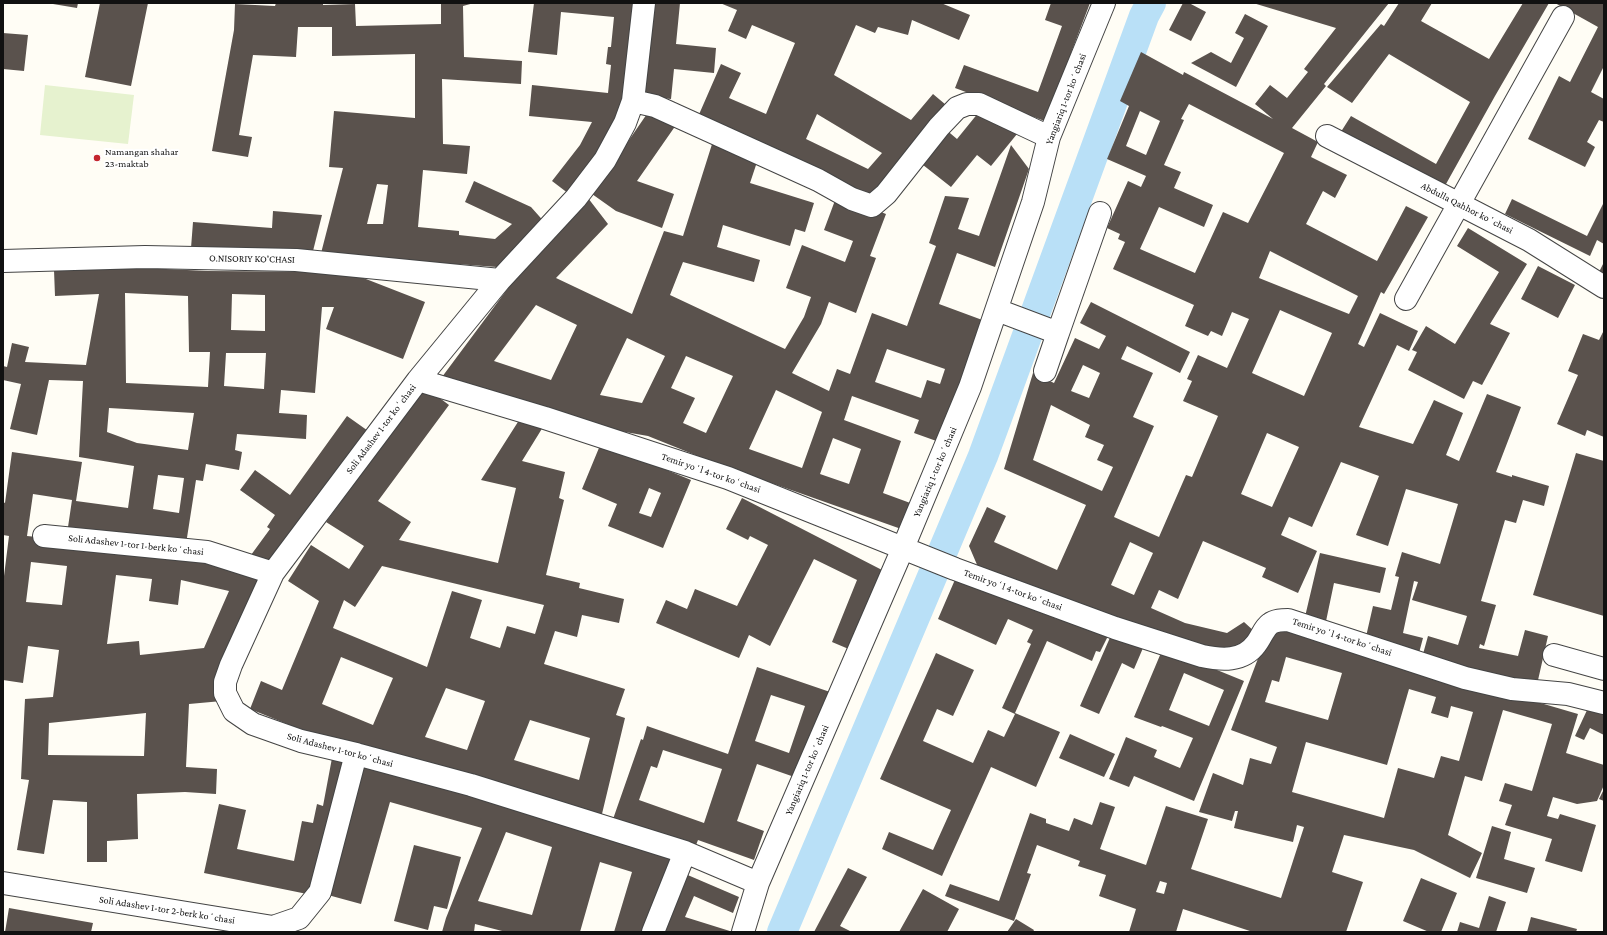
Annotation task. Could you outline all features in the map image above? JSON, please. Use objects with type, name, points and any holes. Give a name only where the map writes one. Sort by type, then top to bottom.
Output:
[{"type":"street","name":"Soli Adashev 1-tor koʻchasi","points":[[644,3],[633,101],[625,123],[605,160],[576,198],[500,280],[418,380],[273,572],[231,665],[225,682],[225,693],[234,711],[253,724],[301,741],[471,785],[686,852],[758,883]]},
{"type":"street","name":"Yangiariq 1-tor koʻchasi","points":[[743,932],[758,883],[1003,313],[1049,137],[1104,3]]},
{"type":"street","points":[[1406,299],[1563,17]]},
{"type":"street","points":[[633,101],[656,106],[818,180],[852,199],[872,206],[886,194],[939,127],[957,108],[967,104],[979,104],[1049,137]]},
{"type":"street","name":"Abdulla Qahhor koʻchasi","points":[[1327,136],[1529,240],[1604,287]]},
{"type":"street","points":[[1045,372],[1049,331],[1100,213]]},
{"type":"street","name":"O.NISORIY KO'CHASI","points":[[3,261],[145,257],[296,260],[500,280]]},
{"type":"street","points":[[1003,313],[1049,331]]},
{"type":"street","name":"Temir yoʻl 4-tor koʻchasi","points":[[418,380],[545,418],[728,478],[924,555],[955,569],[1115,628],[1202,656],[1216,659],[1233,659],[1243,655],[1256,646],[1269,624],[1276,621],[1288,620],[1465,678],[1512,689],[1568,694],[1604,703]]},
{"type":"street","name":"Soli Adashev 1-tor 1-berk koʻchasi","points":[[44,536],[207,552],[273,572]]},
{"type":"street","points":[[1554,655],[1604,669]]},
{"type":"street","name":"Soli Adashev 1-tor 2-berk koʻchasi","points":[[3,883],[273,927],[299,918],[320,892],[356,754]]},
{"type":"street","points":[[653,932],[686,852]]},
{"type":"green space","points":[[45,85],[134,95],[128,144],[40,135]]},
{"type":"building","points":[[47,3],[78,3],[77,8]]},
{"type":"building","points":[[100,3],[148,3],[131,86],[85,77]]},
{"type":"building","points":[[276,3],[323,3],[323,5],[355,4],[356,26],[441,24],[441,3],[474,3],[463,6],[464,57],[522,61],[521,84],[442,79],[443,144],[470,146],[467,174],[423,170],[418,227],[459,231],[459,235],[495,239],[512,224],[465,202],[474,181],[531,207],[547,225],[497,267],[457,264],[456,266],[319,261],[343,168],[329,167],[334,111],[415,118],[415,54],[332,56],[332,27],[298,27],[296,57],[253,55],[239,135],[252,137],[248,157],[212,151],[234,30],[235,4],[275,6]],"holes":[[[377,184],[388,185],[383,224],[367,224]]]},
{"type":"building","points":[[534,3],[640,3],[631,95],[573,197],[552,181],[580,145],[592,122],[529,116],[532,85],[608,93],[611,65],[606,64],[608,47],[611,47],[614,17],[561,12],[557,55],[528,52]]},
{"type":"building","points":[[651,3],[680,3],[676,44],[716,48],[714,73],[674,69],[671,99],[642,96]]},
{"type":"building","points":[[720,3],[941,3],[970,15],[959,40],[912,20],[908,35],[878,27],[875,33],[856,25],[834,75],[911,120],[933,94],[952,110],[873,200],[697,119],[721,64],[741,73],[729,98],[766,114],[795,43],[752,25],[746,39],[728,31],[737,10]],"holes":[[[817,114],[882,153],[868,169],[806,139]]]},
{"type":"building","points":[[1051,3],[1090,3],[1071,53],[1075,55],[1050,123],[955,88],[964,65],[1038,92],[1062,26],[1045,20]]},
{"type":"building","points":[[1183,3],[1189,3],[1206,12],[1191,41],[1169,30]]},
{"type":"building","points":[[1253,3],[1389,3],[1324,84],[1326,86],[1292,128],[1318,142],[1311,157],[1347,175],[1335,198],[1323,191],[1306,224],[1377,261],[1406,206],[1428,217],[1384,294],[1381,292],[1358,344],[1364,347],[1380,313],[1418,331],[1409,351],[1397,345],[1359,427],[1413,444],[1434,400],[1463,413],[1446,455],[1459,461],[1487,394],[1521,407],[1496,472],[1549,486],[1544,506],[1523,500],[1516,523],[1505,520],[1481,601],[1496,605],[1484,646],[1480,644],[1479,648],[1518,656],[1525,630],[1548,636],[1536,689],[1423,654],[1428,636],[1458,645],[1467,616],[1412,600],[1418,582],[1414,581],[1403,633],[1423,638],[1419,653],[1365,641],[1373,606],[1391,610],[1399,577],[1395,576],[1402,552],[1440,564],[1458,504],[1406,489],[1388,546],[1356,535],[1379,476],[1341,462],[1312,527],[1289,517],[1281,535],[1317,551],[1298,593],[1262,577],[1266,568],[1203,541],[1178,599],[1159,590],[1151,608],[1185,623],[1227,633],[1244,622],[1255,632],[1242,647],[1223,653],[1177,642],[978,567],[969,546],[987,507],[1006,516],[994,542],[1057,570],[1086,505],[1004,469],[1033,373],[1054,383],[1075,338],[1099,349],[1106,336],[1080,323],[1091,302],[1190,352],[1180,373],[1127,346],[1121,359],[1153,373],[1133,417],[1154,426],[1114,517],[1159,537],[1186,475],[1192,477],[1218,416],[1183,401],[1192,381],[1187,379],[1198,355],[1227,368],[1249,319],[1232,312],[1222,336],[1211,331],[1208,336],[1185,326],[1194,305],[1113,269],[1125,242],[1118,239],[1120,234],[1107,228],[1128,181],[1141,187],[1146,176],[1107,159],[1129,106],[1120,101],[1141,52],[1183,75],[1184,72],[1273,119],[1255,104],[1270,85],[1287,98],[1308,72],[1304,69],[1336,28]],"holes":[[[1189,104],[1284,153],[1248,223],[1223,212],[1195,273],[1140,249],[1159,207],[1204,227],[1213,205],[1174,188],[1181,172],[1164,165],[1184,120],[1181,119]],[[1140,111],[1160,121],[1146,155],[1126,146]],[[1270,251],[1358,296],[1349,314],[1259,278]],[[1280,310],[1332,333],[1304,396],[1252,373]],[[1083,365],[1100,373],[1089,398],[1071,391]],[[1051,405],[1090,425],[1085,437],[1104,445],[1097,460],[1113,467],[1102,491],[1033,460]],[[1267,433],[1299,447],[1272,507],[1241,494]],[[1130,542],[1153,553],[1134,595],[1111,585]]]},
{"type":"building","points":[[1399,3],[1432,3],[1421,21],[1489,59],[1523,3],[1549,3],[1441,193],[1337,138],[1351,116],[1436,164],[1470,102],[1389,54],[1352,103],[1327,87],[1381,24],[1384,26]]},
{"type":"building","points":[[1555,3],[1604,3],[1604,66],[1591,92],[1604,99],[1604,122],[1599,120],[1587,142],[1595,147],[1585,167],[1528,139],[1559,76],[1570,82],[1598,27]]},
{"type":"building","points":[[1245,14],[1268,26],[1236,87],[1191,63],[1211,52],[1231,63],[1244,38],[1235,33]]},
{"type":"building","points":[[3,33],[28,35],[24,71],[3,69]]},
{"type":"building","points":[[983,107],[1017,134],[991,166],[977,155],[951,187],[918,161],[944,128],[957,139]]},
{"type":"building","points":[[651,108],[676,125],[637,181],[674,194],[662,228],[616,211],[592,194]]},
{"type":"building","points":[[713,141],[759,156],[750,183],[814,203],[805,232],[795,229],[790,246],[723,225],[717,247],[760,260],[754,282],[683,262],[670,295],[785,349],[804,317],[811,297],[786,288],[802,245],[845,262],[853,241],[824,230],[837,195],[886,214],[870,256],[876,258],[856,313],[829,302],[821,324],[792,373],[829,391],[837,369],[850,374],[872,313],[907,326],[936,246],[929,243],[945,196],[969,198],[958,229],[979,236],[1011,145],[1029,169],[995,267],[957,253],[939,304],[985,321],[942,443],[914,433],[919,420],[852,396],[844,420],[901,441],[883,493],[913,504],[904,530],[715,463],[648,436],[585,425],[442,377],[526,264],[588,198],[608,224],[556,278],[632,314],[664,231],[683,236]],"holes":[[[536,305],[577,325],[551,380],[494,361]],[[627,338],[665,356],[642,403],[600,395]],[[887,349],[945,369],[940,384],[927,380],[921,398],[875,382]],[[686,356],[733,376],[706,433],[683,423],[695,398],[671,388]],[[776,390],[822,412],[802,468],[749,449]],[[833,438],[861,449],[849,484],[820,474]]]},
{"type":"building","points":[[1512,199],[1587,236],[1604,202],[1604,244],[1597,240],[1590,256],[1505,214]]},
{"type":"building","points":[[273,211],[322,215],[311,259],[191,248],[193,222],[272,228]]},
{"type":"building","points":[[1468,228],[1527,264],[1490,324],[1510,333],[1482,385],[1473,381],[1464,399],[1408,370],[1417,352],[1412,350],[1426,326],[1455,344],[1499,272],[1457,246]]},
{"type":"building","points":[[1604,262],[1604,275],[1599,272]]},
{"type":"building","points":[[1538,266],[1575,285],[1558,318],[1521,299]]},
{"type":"building","points":[[124,267],[208,271],[348,272],[425,302],[403,359],[326,329],[334,307],[322,307],[315,393],[281,390],[279,413],[307,415],[306,439],[237,434],[235,450],[242,452],[239,470],[206,464],[203,481],[196,480],[186,544],[68,527],[72,500],[33,494],[27,536],[96,543],[266,571],[222,701],[189,704],[186,767],[217,769],[216,794],[185,792],[137,794],[138,839],[107,841],[107,862],[87,862],[87,802],[53,800],[44,854],[17,850],[29,780],[21,779],[25,699],[53,697],[59,650],[28,646],[23,683],[3,680],[3,584],[9,536],[3,535],[3,502],[5,503],[12,452],[82,462],[76,501],[128,508],[134,466],[79,457],[83,381],[49,380],[37,435],[10,429],[21,384],[3,380],[3,366],[7,367],[12,343],[29,347],[25,362],[86,365],[99,294],[55,296],[54,270]],"holes":[[[125,293],[188,296],[189,352],[210,352],[208,387],[126,383]],[[232,294],[265,295],[265,331],[231,330]],[[226,353],[266,353],[264,389],[224,386]],[[109,408],[194,413],[188,450],[137,443],[107,432]],[[158,475],[184,478],[179,513],[153,509]],[[31,562],[67,566],[62,605],[26,602]],[[116,575],[152,579],[149,601],[178,605],[181,580],[229,591],[204,648],[140,655],[139,641],[107,644]],[[146,713],[144,756],[48,755],[49,723]]]},
{"type":"building","points":[[1604,330],[1604,437],[1587,430],[1585,436],[1557,424],[1578,375],[1568,371],[1583,334],[1599,340]]},
{"type":"building","points":[[425,387],[449,405],[378,501],[411,522],[399,540],[498,563],[516,488],[481,480],[523,414],[543,427],[522,461],[565,472],[559,498],[564,500],[546,575],[580,583],[579,588],[624,599],[619,623],[582,615],[577,637],[555,631],[544,664],[625,689],[616,715],[625,718],[601,818],[340,742],[292,726],[250,709],[261,681],[282,690],[319,601],[288,581],[311,545],[349,569],[364,546],[326,522]],"holes":[[[382,566],[544,605],[535,634],[507,626],[500,648],[470,638],[482,600],[452,591],[427,667],[333,628],[344,600],[355,607]],[[341,657],[393,678],[373,725],[322,704]],[[446,688],[485,701],[467,750],[425,737]],[[530,720],[590,738],[579,780],[514,760]]]},
{"type":"building","points":[[347,416],[371,433],[268,567],[251,555],[270,529],[267,527],[275,515],[240,490],[255,470],[290,495]]},
{"type":"building","points":[[601,443],[691,480],[663,548],[608,526],[617,504],[582,489]],"holes":[[[649,488],[661,493],[651,517],[639,513]]]},
{"type":"building","points":[[1576,453],[1604,461],[1604,616],[1533,595]]},
{"type":"building","points":[[742,498],[882,570],[851,650],[832,642],[857,580],[814,559],[770,646],[749,635],[739,658],[656,623],[666,600],[687,609],[695,589],[737,606],[768,545],[750,536],[748,540],[726,529]]},
{"type":"building","points":[[1320,553],[1386,568],[1380,593],[1334,583],[1325,626],[1304,621]]},
{"type":"building","points":[[957,575],[1057,619],[1060,613],[1109,634],[1100,652],[1096,651],[1092,661],[1047,641],[1015,713],[1060,732],[1036,787],[991,767],[942,876],[882,849],[889,832],[933,850],[951,810],[880,779],[936,653],[974,670],[953,716],[937,709],[923,741],[973,763],[988,730],[1004,737],[1015,714],[1002,708],[1031,644],[1027,642],[1033,630],[1008,619],[996,645],[938,619]]},
{"type":"building","points":[[1271,624],[1578,714],[1566,753],[1604,765],[1604,785],[1597,801],[1577,804],[1553,797],[1547,816],[1558,819],[1560,814],[1596,825],[1582,872],[1545,861],[1552,839],[1505,825],[1512,805],[1499,801],[1505,783],[1532,791],[1552,724],[1503,710],[1482,781],[1465,776],[1448,835],[1482,853],[1470,878],[1414,850],[1344,835],[1332,872],[1363,882],[1346,932],[1253,932],[1183,909],[1176,932],[1129,932],[1136,909],[1099,896],[1106,875],[1078,866],[1080,861],[1037,845],[1027,873],[1031,874],[1014,921],[945,896],[950,884],[999,901],[1030,813],[1046,819],[1046,823],[1069,831],[1074,818],[1092,825],[1100,802],[1115,807],[1100,849],[1146,865],[1166,806],[1208,819],[1191,869],[1281,898],[1304,827],[1297,825],[1293,842],[1234,828],[1238,811],[1235,811],[1232,821],[1199,812],[1213,773],[1243,785],[1250,758],[1271,764],[1277,747],[1231,730]],"holes":[[[1286,657],[1342,673],[1328,720],[1265,702],[1272,680],[1279,682]],[[1409,689],[1436,697],[1431,713],[1448,718],[1451,706],[1473,712],[1459,761],[1441,756],[1434,778],[1398,768],[1384,818],[1292,792],[1306,742],[1387,765]],[[1160,881],[1167,883],[1164,894],[1156,892]]]},
{"type":"building","points":[[1112,633],[1143,648],[1134,669],[1122,663],[1099,714],[1080,706]]},
{"type":"building","points":[[1163,648],[1244,681],[1194,801],[1134,776],[1129,787],[1109,779],[1126,737],[1157,750],[1154,757],[1180,768],[1193,738],[1134,717]],"holes":[[[1184,673],[1224,690],[1209,726],[1169,710]]]},
{"type":"building","points":[[757,667],[833,693],[803,780],[757,764],[737,821],[764,831],[754,860],[698,840],[694,850],[612,822],[647,726],[728,754]],"holes":[[[771,695],[805,706],[789,753],[755,741]],[[663,750],[722,769],[704,823],[639,800],[651,766],[657,768]]]},
{"type":"building","points":[[1588,708],[1604,714],[1604,735],[1590,728],[1584,740],[1575,736]]},
{"type":"building","points":[[1070,734],[1115,754],[1104,777],[1059,758]]},
{"type":"building","points":[[332,758],[350,762],[312,895],[204,873],[219,804],[246,810],[237,849],[294,861],[302,821],[313,823],[317,804],[323,806]]},
{"type":"building","points":[[366,760],[673,851],[649,932],[614,932],[632,872],[600,862],[580,932],[506,932],[475,924],[474,932],[442,932],[446,918],[482,828],[390,802],[361,904],[328,895]],"holes":[[[506,832],[552,847],[532,915],[478,901]]]},
{"type":"building","points":[[1604,789],[1604,801],[1599,799]]},
{"type":"building","points":[[1492,826],[1511,832],[1504,859],[1535,868],[1527,893],[1476,878]]},
{"type":"building","points":[[414,845],[461,857],[447,909],[434,906],[428,930],[394,921]]},
{"type":"building","points":[[848,868],[867,877],[840,926],[852,932],[814,932]]},
{"type":"building","points":[[683,873],[739,897],[733,913],[694,896],[685,917],[733,932],[660,932]]},
{"type":"building","points":[[1421,878],[1457,893],[1441,932],[1429,932],[1403,921]]},
{"type":"building","points":[[923,889],[959,909],[947,932],[899,932]]},
{"type":"building","points":[[1489,896],[1506,902],[1496,932],[1457,932],[1460,922],[1479,928]]},
{"type":"building","points":[[9,908],[93,923],[91,932],[5,932]]},
{"type":"building","points":[[1531,917],[1577,929],[1576,932],[1527,932]]},
{"type":"building","points":[[1016,919],[1034,930],[1033,932],[1007,932]]},
{"type":"waterway","points":[[782,932],[983,456],[1144,16],[1151,3]]},
{"type":"place","name":"Namangan shahar 23-maktab","points":[[97,158]]}]
